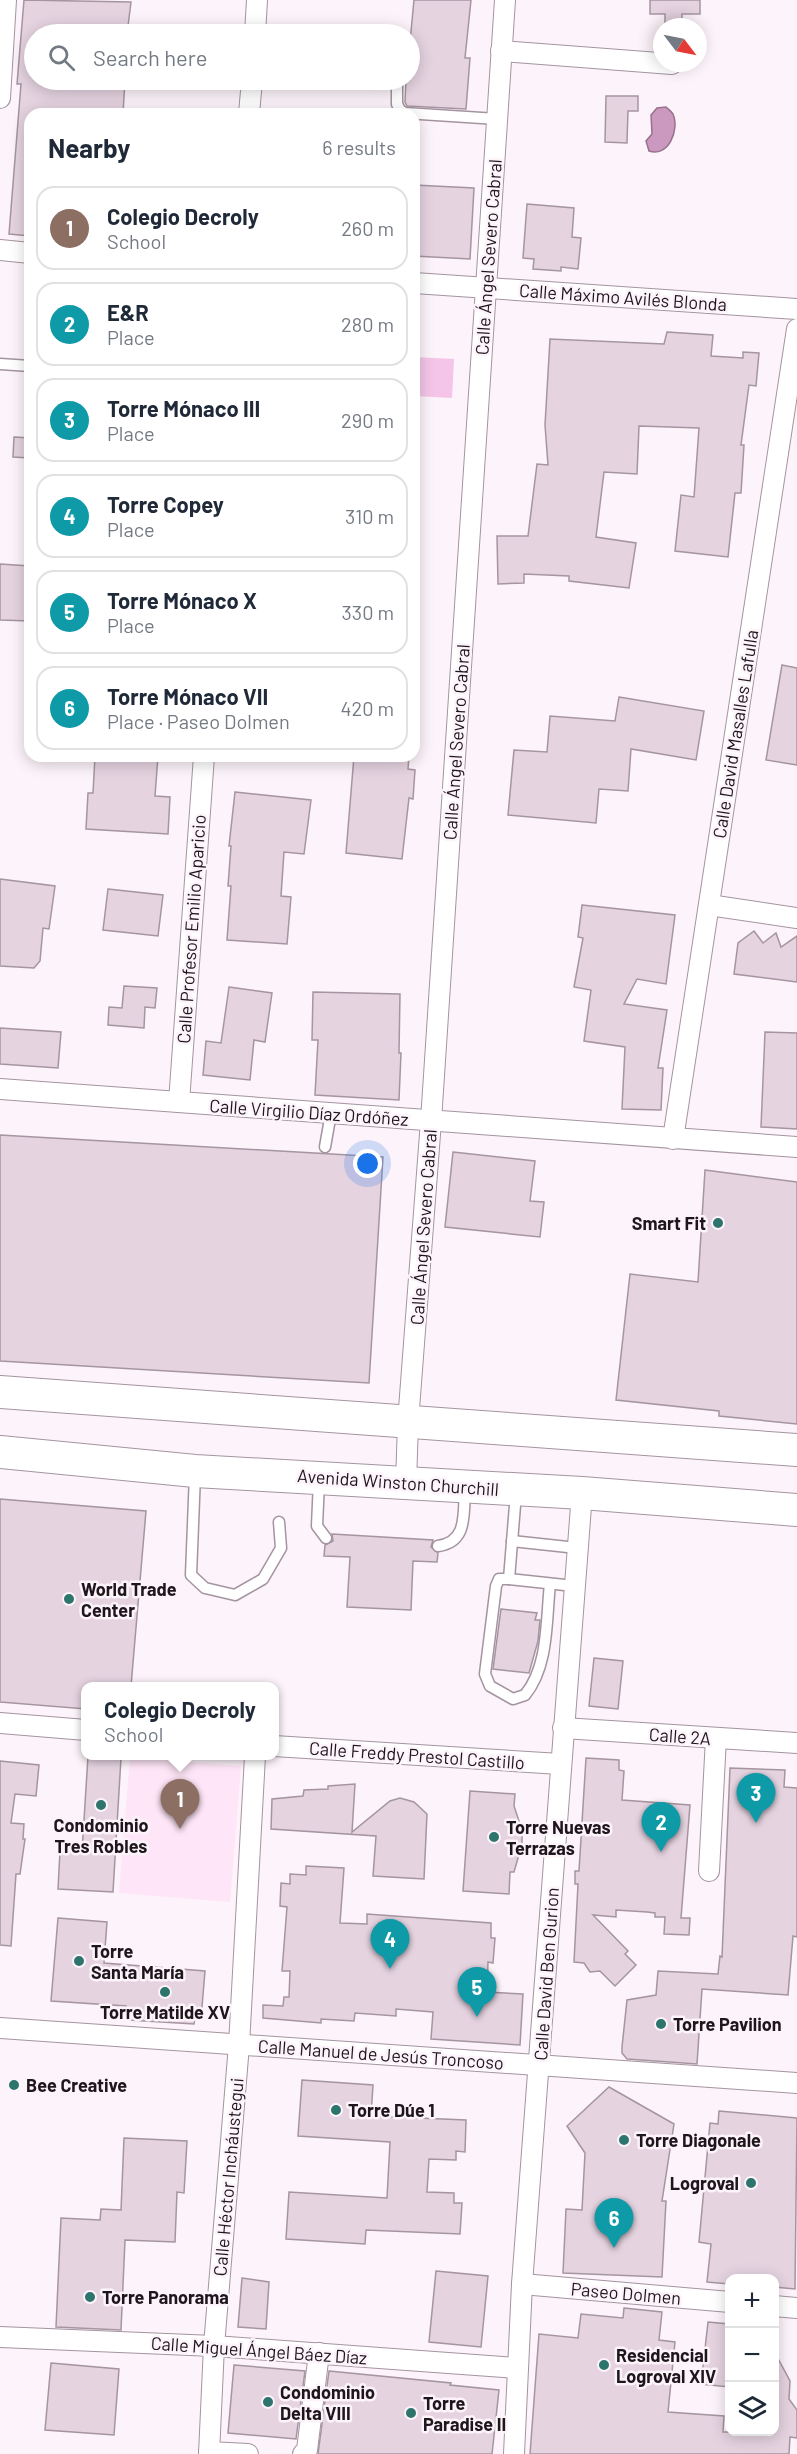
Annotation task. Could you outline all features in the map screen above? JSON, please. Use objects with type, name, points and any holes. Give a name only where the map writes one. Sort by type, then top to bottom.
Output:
[{"type":"main road","points":[[0,1392],[797,1450]]},
{"type":"main road","name":"Avenida Winston Churchill","points":[[0,1452],[195,1471],[582,1493],[797,1510]]},
{"type":"street","points":[[0,98],[6,0]]},
{"type":"street","points":[[256,24],[257,0]]},
{"type":"street","name":"Calle Ángel Severo Cabral","points":[[406,1484],[408,1422],[431,1121],[505,0]]},
{"type":"street","points":[[501,51],[653,63]]},
{"type":"street","points":[[250,108],[251,90]]},
{"type":"street","points":[[0,250],[24,252]]},
{"type":"street","name":"Calle Máximo Avilés Blonda","points":[[420,283],[797,309]]},
{"type":"street","name":"Calle David Masalles Lafulla","points":[[673,1138],[797,329]]},
{"type":"street","name":"Calle Profesor Emilio Aparicio","points":[[179,1102],[204,762]]},
{"type":"street","points":[[709,905],[797,918]]},
{"type":"street","name":"Calle Virgilio Díaz Ordóñez","points":[[0,1089],[797,1147]]},
{"type":"street","name":"Calle David Ben Gurion","points":[[514,2454],[522,2284],[540,2066],[562,1728],[582,1493]]},
{"type":"street","points":[[0,1723],[81,1730]]},
{"type":"street","name":"Calle 2A","points":[[562,1728],[797,1743]]},
{"type":"street","points":[[709,1871],[716,1738]]},
{"type":"street","name":"Calle Freddy Prestol Castillo","points":[[279,1746],[560,1764]]},
{"type":"street","name":"Calle Héctor Incháustegui","points":[[209,2453],[213,2346],[239,2045],[255,1760]]},
{"type":"street","name":"Calle Manuel de Jesús Troncoso","points":[[0,2028],[797,2083]]},
{"type":"street","name":"Paseo Dolmen","points":[[522,2284],[725,2302]]},
{"type":"street","points":[[779,2306],[797,2308]]},
{"type":"street","name":"Calle Miguel Ángel Báez Díaz","points":[[0,2337],[213,2346],[518,2368]]},
{"type":"street","points":[[303,2454],[307,2450],[319,2353]]},
{"type":"street","points":[[209,2453],[248,2454]]},
{"type":"lane","points":[[397,90],[399,108]]},
{"type":"lane","points":[[420,114],[497,119]]},
{"type":"lane","points":[[0,364],[24,366]]},
{"type":"lane","points":[[325,1147],[331,1113]]},
{"type":"lane","points":[[195,1471],[191,1575],[205,1588],[235,1595],[263,1579],[281,1548],[279,1522]]},
{"type":"lane","points":[[320,1477],[317,1526],[326,1538]]},
{"type":"lane","points":[[438,1546],[448,1545],[460,1533],[465,1487]]},
{"type":"lane","points":[[509,1579],[516,1490]]},
{"type":"lane","points":[[512,1541],[578,1548]]},
{"type":"lane","points":[[550,1584],[543,1650],[536,1680],[525,1695],[513,1699],[490,1686],[485,1674],[496,1586],[499,1579],[574,1586]]},
{"type":"shaded area","points":[[666,107],[675,120],[671,141],[662,150],[649,151],[646,141],[652,134],[651,115],[657,108]]},
{"type":"shaded area","points":[[420,357],[454,359],[452,398],[420,396]]},
{"type":"shaded area","points":[[130,1760],[167,1760],[241,1766],[230,1902],[119,1893]]},
{"type":"building","points":[[24,0],[131,2],[128,24],[24,24],[24,90],[124,90],[123,108],[24,108],[24,235],[9,234],[21,84],[17,84]]},
{"type":"building","points":[[414,0],[471,0],[465,58],[470,58],[466,109],[407,106],[406,90],[420,90],[420,24],[412,24]]},
{"type":"building","points":[[650,0],[700,0],[700,14],[682,14],[682,18],[665,18],[665,14],[650,14]]},
{"type":"building","points":[[606,96],[638,96],[638,111],[628,111],[627,143],[605,142]]},
{"type":"building","points":[[420,185],[474,188],[470,259],[420,256]]},
{"type":"building","points":[[527,204],[574,208],[572,237],[581,238],[578,269],[561,267],[561,271],[533,269],[534,259],[523,258]]},
{"type":"building","points":[[667,332],[713,335],[711,356],[743,358],[743,352],[759,353],[756,386],[749,385],[741,445],[744,445],[741,493],[735,493],[728,557],[675,551],[681,495],[694,497],[699,428],[639,426],[637,474],[604,472],[596,537],[636,543],[629,588],[569,581],[569,576],[524,574],[524,583],[498,584],[497,536],[528,536],[537,464],[548,465],[545,425],[550,339],[664,344]]},
{"type":"building","points":[[14,437],[24,438],[24,458],[13,457]]},
{"type":"building","points":[[0,564],[24,566],[24,621],[0,620]]},
{"type":"building","points":[[782,665],[797,668],[797,765],[766,760]]},
{"type":"building","points":[[619,697],[704,711],[696,760],[631,749],[628,791],[599,789],[596,823],[508,815],[514,750],[547,752],[550,716],[615,721]]},
{"type":"building","points":[[95,762],[158,762],[155,796],[170,797],[168,834],[86,829],[88,793],[93,793]]},
{"type":"building","points":[[354,762],[409,762],[408,769],[415,770],[413,799],[409,798],[402,859],[346,853]]},
{"type":"building","points":[[235,792],[311,800],[304,854],[284,852],[281,896],[291,897],[287,944],[227,940],[231,886],[228,886],[231,846],[229,846]]},
{"type":"building","points":[[0,879],[55,886],[49,929],[43,928],[40,961],[34,968],[0,966]]},
{"type":"building","points":[[108,889],[163,895],[158,936],[103,930]]},
{"type":"building","points":[[582,905],[675,915],[666,984],[637,979],[624,1004],[667,1010],[658,1068],[663,1068],[661,1110],[622,1109],[625,1047],[584,1041],[591,990],[574,987],[583,938],[578,937]]},
{"type":"building","points":[[754,931],[763,943],[776,933],[781,947],[797,936],[797,982],[734,974],[738,943]]},
{"type":"building","points":[[124,986],[157,988],[155,1008],[145,1007],[144,1028],[108,1025],[109,1007],[122,1008]]},
{"type":"building","points":[[229,987],[272,993],[265,1042],[254,1040],[250,1080],[203,1075],[206,1041],[221,1043]]},
{"type":"building","points":[[313,992],[400,994],[399,1100],[315,1095],[318,1040],[312,1040]]},
{"type":"building","points":[[0,1028],[61,1032],[58,1068],[0,1064]]},
{"type":"building","points":[[765,1032],[797,1033],[797,1129],[761,1127]]},
{"type":"building","points":[[0,1135],[383,1157],[369,1383],[0,1361]]},
{"type":"building","points":[[453,1152],[535,1161],[530,1201],[544,1202],[540,1237],[445,1227]]},
{"type":"building","points":[[705,1170],[797,1182],[797,1424],[719,1416],[719,1411],[616,1400],[630,1274],[698,1282]]},
{"type":"building","name":"World Trade Center","points":[[0,1499],[146,1511],[131,1682],[81,1682],[81,1709],[0,1702]]},
{"type":"building","points":[[332,1534],[433,1540],[431,1547],[438,1553],[437,1562],[413,1561],[411,1610],[347,1607],[350,1557],[324,1556],[325,1545],[333,1541]]},
{"type":"building","points":[[501,1609],[537,1613],[535,1620],[540,1620],[538,1641],[529,1673],[493,1669]]},
{"type":"building","points":[[594,1658],[623,1661],[618,1709],[589,1706]]},
{"type":"building","points":[[586,1758],[619,1760],[619,1770],[624,1771],[622,1800],[690,1805],[681,1918],[690,1918],[689,1935],[664,1934],[665,1917],[655,1917],[655,1913],[616,1910],[616,1917],[593,1915],[628,1951],[625,1954],[636,1965],[615,1986],[600,1971],[590,1972],[584,1963],[574,1962],[578,1884],[575,1884],[575,1871],[579,1871]]},
{"type":"building","name":"Condominio Tres Robles","points":[[88,1760],[121,1760],[113,1892],[58,1889],[60,1851],[82,1852]]},
{"type":"building","points":[[0,1761],[39,1765],[36,1796],[15,1794],[11,1823],[24,1824],[23,1839],[25,1839],[20,1874],[16,1874],[11,1946],[0,1945]]},
{"type":"building","points":[[730,1768],[785,1770],[784,1787],[797,1788],[797,1937],[793,1936],[788,1995],[702,1989],[697,2064],[627,2059],[622,2053],[622,2047],[627,2000],[656,1995],[658,1971],[718,1974],[720,1956],[722,1957]]},
{"type":"building","points":[[355,1784],[352,1832],[390,1801],[400,1798],[414,1802],[427,1814],[424,1879],[373,1876],[376,1836],[271,1829],[272,1799],[303,1796],[304,1790],[328,1789],[328,1786]]},
{"type":"building","name":"Torre Nuevas Terrazas","points":[[470,1791],[515,1794],[514,1806],[522,1830],[522,1844],[514,1872],[510,1872],[509,1894],[463,1891]]},
{"type":"building","points":[[306,1866],[344,1868],[340,1923],[367,1924],[367,1914],[491,1923],[491,1938],[495,1938],[493,1963],[488,1962],[487,1992],[523,1994],[520,2045],[431,2039],[433,2012],[396,2009],[396,2016],[355,2013],[354,2021],[321,2019],[321,2023],[263,2018],[263,2005],[283,2006],[284,1997],[289,1997],[290,1971],[282,1971],[287,1907],[280,1906],[281,1883],[290,1884],[290,1874],[306,1875]]},
{"type":"building","points":[[58,1918],[107,1922],[104,1963],[205,1971],[201,2019],[195,2018],[194,2024],[129,2020],[130,2013],[125,2013],[126,2006],[51,2001]]},
{"type":"building","points":[[302,2080],[373,2085],[371,2116],[466,2120],[465,2152],[456,2151],[456,2160],[429,2159],[427,2192],[454,2193],[454,2203],[462,2203],[460,2234],[366,2230],[365,2244],[286,2239],[289,2192],[387,2198],[390,2142],[298,2136]]},
{"type":"building","points":[[609,2087],[674,2124],[662,2201],[666,2201],[662,2277],[563,2273],[566,2209],[582,2210],[585,2153],[567,2126]]},
{"type":"building","name":"Logroval","points":[[719,2111],[797,2118],[795,2289],[779,2287],[779,2274],[725,2274],[725,2284],[707,2282],[711,2244],[699,2242],[710,2123],[718,2124]]},
{"type":"building","points":[[124,2138],[187,2141],[184,2193],[177,2192],[175,2242],[125,2240],[121,2330],[56,2327],[61,2218],[100,2220],[101,2209],[121,2210]]},
{"type":"building","points":[[436,2271],[488,2276],[481,2347],[429,2342]]},
{"type":"building","points":[[242,2278],[269,2282],[266,2329],[238,2327]]},
{"type":"building","points":[[624,2308],[662,2312],[659,2340],[675,2342],[668,2412],[724,2416],[725,2436],[779,2436],[779,2360],[790,2381],[789,2399],[797,2410],[797,2438],[790,2437],[789,2454],[530,2454],[539,2334],[578,2338],[581,2314],[623,2318]]},
{"type":"building","points":[[708,2322],[725,2324],[725,2387],[701,2384]]},
{"type":"building","points":[[51,2363],[119,2369],[114,2435],[45,2430]]},
{"type":"building","name":"Condominio Delta VIII","points":[[234,2365],[305,2371],[296,2439],[228,2433]]},
{"type":"building","points":[[329,2371],[499,2390],[492,2454],[318,2454]]},
{"type":"place","name":"Smart Fit","points":[[718,1223]]},
{"type":"place","name":"World Trade Center","points":[[69,1599]]},
{"type":"place","name":"Condominio Tres Robles","points":[[101,1805]]},
{"type":"place","name":"Torre Mónaco III","points":[[756,1823]]},
{"type":"place","name":"Colegio Decroly","points":[[180,1829]]},
{"type":"place","name":"Torre Nuevas Terrazas","points":[[494,1837]]},
{"type":"place","name":"E&R","points":[[661,1852]]},
{"type":"place","name":"Torre Santa María","points":[[79,1961]]},
{"type":"place","name":"Torre Copey","points":[[390,1969]]},
{"type":"place","name":"Torre Matilde XV","points":[[165,1992]]},
{"type":"place","name":"Torre Mónaco X","points":[[477,2017]]},
{"type":"place","name":"Torre Pavilion","points":[[661,2024]]},
{"type":"place","name":"Bee Creative","points":[[14,2085]]},
{"type":"place","name":"Torre Dúe 1","points":[[336,2110]]},
{"type":"place","name":"Torre Diagonale","points":[[624,2140]]},
{"type":"place","name":"Logroval","points":[[751,2183]]},
{"type":"place","name":"Torre Mónaco VII","points":[[614,2248]]},
{"type":"place","name":"Torre Panorama","points":[[90,2297]]},
{"type":"place","name":"Residencial Logroval XIV","points":[[604,2365]]},
{"type":"place","name":"Condominio Delta VIII","points":[[268,2402]]},
{"type":"place","name":"Torre Paradise II","points":[[411,2413]]}]
